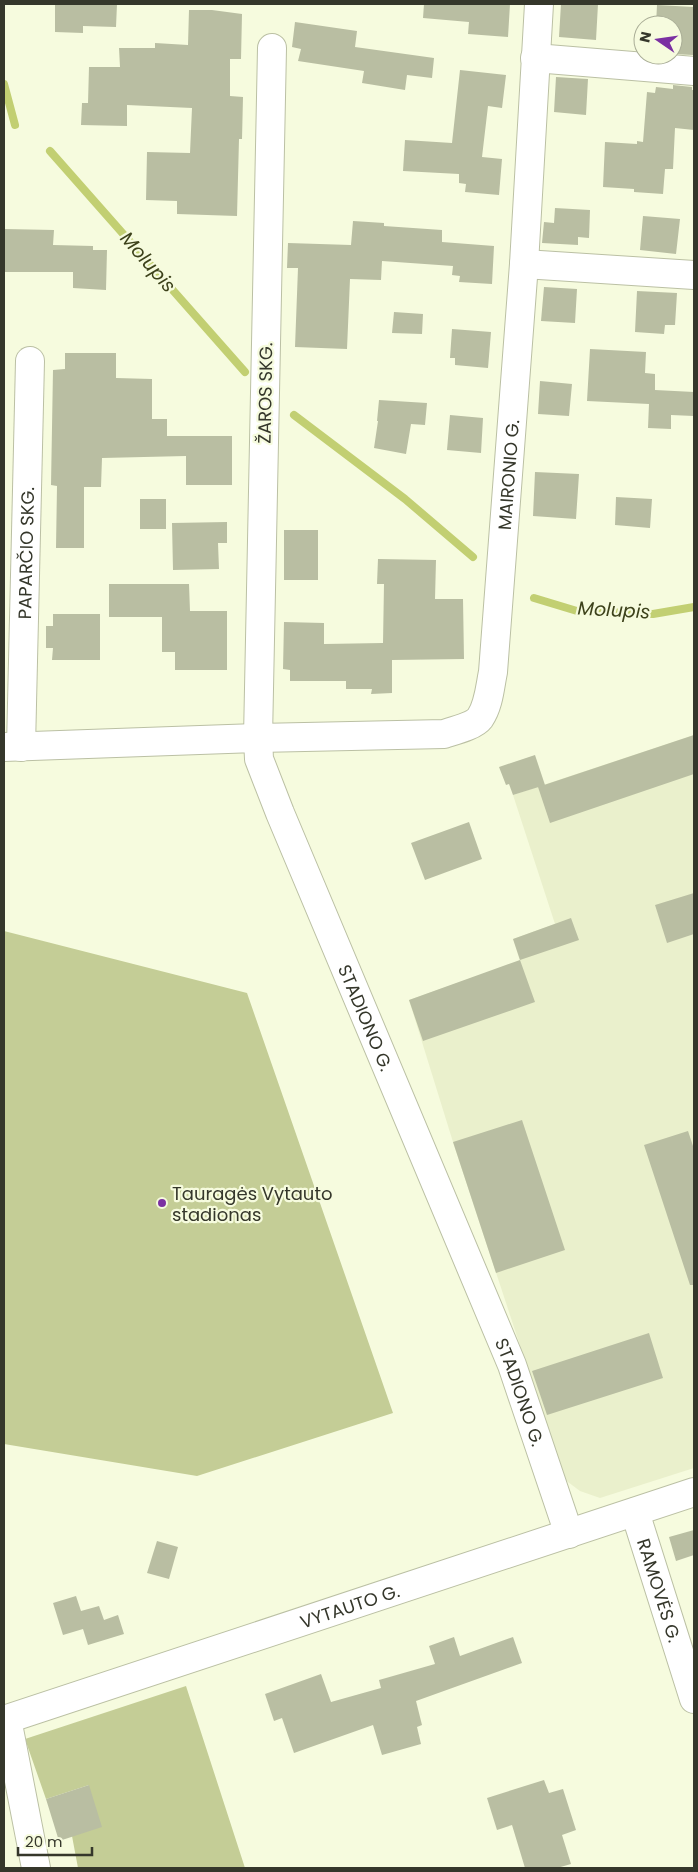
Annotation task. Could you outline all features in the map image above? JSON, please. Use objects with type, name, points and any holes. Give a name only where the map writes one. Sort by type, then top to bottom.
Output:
[{"type":"street","name":"MAIRONIO G.","points":[[258,738],[444,734],[463,728],[480,719],[487,702],[493,672],[524,264],[538,4]]},
{"type":"street","name":"ŽAROS SKG.","points":[[258,738],[272,48]]},
{"type":"street","points":[[535,58],[694,71]]},
{"type":"street","points":[[524,264],[694,276]]},
{"type":"street","name":"PAPARČIO SKG.","points":[[12,747],[30,361]]},
{"type":"street","points":[[12,747],[258,738]]},
{"type":"street","name":"STADIONO G.","points":[[258,738],[259,759],[280,813],[512,1365],[569,1534]]},
{"type":"street","name":"VYTAUTO G.","points":[[5,1720],[694,1492]]},
{"type":"street","name":"RAMOVĖS G.","points":[[635,1512],[694,1699]]},
{"type":"street","points":[[5,1720],[36,1868]]},
{"type":"shaded area","points":[[694,735],[694,1468],[600,1498],[580,1491],[564,1479],[453,1142],[409,1000],[520,961],[513,939],[555,924],[513,795]]},
{"type":"shaded area","name":"Tauragės Vytauto stadionas","points":[[4,931],[247,993],[393,1413],[197,1476],[4,1444]]},
{"type":"shaded area","points":[[186,1686],[245,1868],[78,1868],[72,1836],[89,1785],[46,1799],[25,1739]]},
{"type":"building","points":[[55,4],[117,4],[116,27],[83,26],[83,33],[55,32]]},
{"type":"building","points":[[424,4],[510,4],[508,37],[468,34],[469,22],[423,18]]},
{"type":"building","points":[[561,4],[598,4],[596,40],[559,37]]},
{"type":"building","points":[[657,5],[694,7],[693,55],[683,54],[683,15],[656,15]]},
{"type":"building","points":[[189,10],[212,10],[242,14],[241,59],[230,59],[230,96],[243,97],[242,139],[239,139],[237,216],[177,214],[177,201],[146,200],[147,152],[190,153],[192,108],[127,105],[127,126],[81,125],[82,103],[88,103],[89,67],[120,67],[119,48],[155,48],[155,43],[188,45]]},
{"type":"building","points":[[295,22],[357,31],[355,47],[434,58],[432,78],[407,75],[405,90],[362,83],[364,71],[298,61],[301,49],[292,47]]},
{"type":"building","points":[[460,70],[506,75],[502,108],[488,106],[482,157],[502,159],[499,195],[465,192],[466,184],[459,183],[459,174],[403,171],[405,140],[452,143]]},
{"type":"building","points":[[556,77],[588,79],[586,115],[554,112]]},
{"type":"building","points":[[673,85],[692,87],[692,90],[694,90],[694,130],[675,128],[673,169],[665,169],[663,194],[634,192],[634,189],[603,187],[605,142],[637,144],[637,141],[643,142],[647,92],[655,93],[656,87],[673,89]]},
{"type":"building","points":[[555,208],[590,210],[589,238],[578,237],[578,245],[542,243],[544,222],[554,223]]},
{"type":"building","points":[[643,216],[680,219],[676,254],[640,250]]},
{"type":"building","points":[[353,221],[384,223],[384,226],[442,230],[442,242],[494,246],[492,284],[459,282],[460,276],[452,275],[453,266],[382,261],[381,280],[350,279],[347,349],[295,347],[298,268],[287,268],[288,243],[351,245]]},
{"type":"building","points":[[5,229],[54,230],[53,245],[93,246],[93,250],[107,250],[106,290],[73,288],[73,272],[4,272]]},
{"type":"building","points":[[544,287],[577,289],[575,323],[541,321]]},
{"type":"building","points":[[637,291],[677,293],[675,325],[665,325],[664,334],[635,332]]},
{"type":"building","points":[[394,312],[423,314],[422,334],[392,333]]},
{"type":"building","points":[[452,329],[491,332],[488,368],[455,365],[455,358],[450,358]]},
{"type":"building","points":[[590,349],[646,352],[645,373],[655,374],[655,390],[694,392],[694,416],[671,415],[671,429],[648,428],[649,404],[587,401]]},
{"type":"building","points":[[65,353],[116,353],[116,378],[152,379],[152,419],[167,419],[167,436],[232,436],[232,485],[186,485],[186,456],[102,458],[101,487],[84,487],[84,548],[56,548],[57,486],[51,485],[53,370],[65,369]]},
{"type":"building","points":[[540,381],[572,384],[569,416],[538,414]]},
{"type":"building","points":[[379,400],[427,403],[425,425],[411,424],[406,454],[374,448]]},
{"type":"building","points":[[450,415],[483,418],[481,453],[447,450]]},
{"type":"building","points":[[535,472],[579,474],[576,519],[533,516]]},
{"type":"building","points":[[616,497],[652,499],[650,528],[615,525]]},
{"type":"building","points":[[140,499],[166,499],[166,529],[140,529]]},
{"type":"building","points":[[227,522],[227,543],[218,543],[219,569],[173,570],[172,523]]},
{"type":"building","points":[[284,530],[318,530],[318,580],[284,580]]},
{"type":"building","points":[[378,559],[436,560],[435,599],[463,599],[464,659],[392,660],[392,693],[371,694],[372,689],[346,689],[346,681],[290,681],[290,670],[283,669],[284,622],[324,623],[324,644],[383,643],[384,584],[377,584]]},
{"type":"building","points":[[109,584],[189,584],[190,611],[227,611],[227,670],[175,670],[175,652],[162,652],[162,617],[109,617]]},
{"type":"building","points":[[53,614],[100,614],[100,660],[52,660],[53,648],[46,648],[46,626],[53,626]]},
{"type":"building","points":[[694,735],[694,774],[550,823],[538,787]]},
{"type":"building","points":[[535,755],[545,785],[513,795],[509,784],[506,785],[499,767]]},
{"type":"building","points":[[469,822],[482,859],[425,880],[411,843]]},
{"type":"building","points":[[694,893],[694,934],[667,943],[655,905]]},
{"type":"building","points":[[571,918],[579,940],[520,960],[513,939]]},
{"type":"building","points":[[520,960],[535,1002],[423,1041],[409,1000]]},
{"type":"building","points":[[522,1120],[565,1250],[496,1273],[453,1142]]},
{"type":"building","points":[[688,1131],[694,1149],[694,1285],[690,1285],[644,1145]]},
{"type":"building","points":[[649,1333],[663,1378],[547,1415],[532,1371]]},
{"type":"building","points":[[694,1530],[694,1555],[676,1561],[669,1537]]},
{"type":"building","points":[[157,1541],[178,1547],[169,1579],[147,1573]]},
{"type":"building","points":[[76,1596],[81,1611],[99,1606],[104,1620],[118,1615],[124,1634],[88,1645],[83,1629],[63,1635],[53,1603]]},
{"type":"building","points":[[454,1637],[460,1656],[513,1637],[522,1663],[416,1701],[422,1725],[417,1727],[421,1744],[382,1755],[373,1725],[294,1753],[282,1718],[274,1721],[265,1694],[321,1674],[331,1702],[381,1688],[379,1680],[435,1664],[429,1646]]},
{"type":"building","points":[[544,1780],[549,1793],[563,1789],[576,1830],[562,1835],[571,1864],[557,1868],[525,1868],[512,1825],[497,1830],[487,1798]]},
{"type":"building","points":[[89,1785],[102,1827],[59,1841],[46,1799]]},
{"type":"waterway","name":"Molupis","points":[[4,84],[15,125]]},
{"type":"waterway","name":"Molupis","points":[[50,151],[245,372]]},
{"type":"waterway","name":"Molupis","points":[[294,415],[405,499],[473,557]]},
{"type":"waterway","name":"Molupis","points":[[534,598],[577,611],[653,614],[694,607]]},
{"type":"place","name":"Tauragės Vytauto stadionas","points":[[162,1203]]}]
